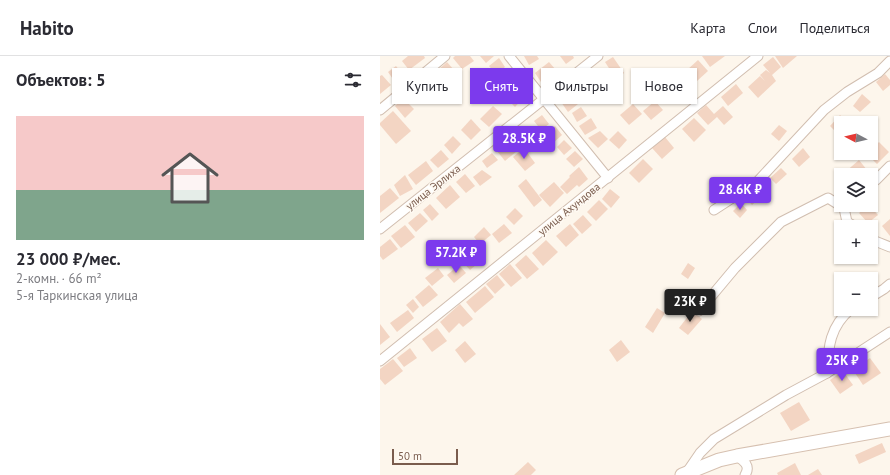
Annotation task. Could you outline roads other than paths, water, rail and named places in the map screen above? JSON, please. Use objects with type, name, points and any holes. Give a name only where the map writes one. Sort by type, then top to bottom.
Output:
[{"type":"street","points":[[380,110],[445,56]]},
{"type":"street","points":[[510,56],[541,95]]},
{"type":"street","name":"улица Эрлиха","points":[[583,68],[598,56]]},
{"type":"street","name":"улица Ахундова","points":[[380,362],[758,56]]},
{"type":"street","points":[[714,210],[757,182],[824,110],[847,92],[878,74],[890,61]]},
{"type":"street","name":"улица Эрлиха","points":[[380,229],[541,101]]},
{"type":"street","points":[[548,104],[608,178]]},
{"type":"street","points":[[878,178],[890,166]]},
{"type":"street","points":[[699,311],[735,268],[781,222],[828,198],[844,208],[847,220]]},
{"type":"street","points":[[878,242],[890,247]]},
{"type":"street","points":[[878,293],[890,284]]},
{"type":"street","points":[[828,373],[830,341],[834,328],[843,316]]},
{"type":"street","points":[[685,473],[700,453],[714,439],[786,395],[828,373],[890,332]]},
{"type":"street","points":[[685,473],[719,460],[737,456],[890,429]]},
{"type":"street","points":[[737,456],[744,460],[747,464],[748,471],[745,475]]}]
